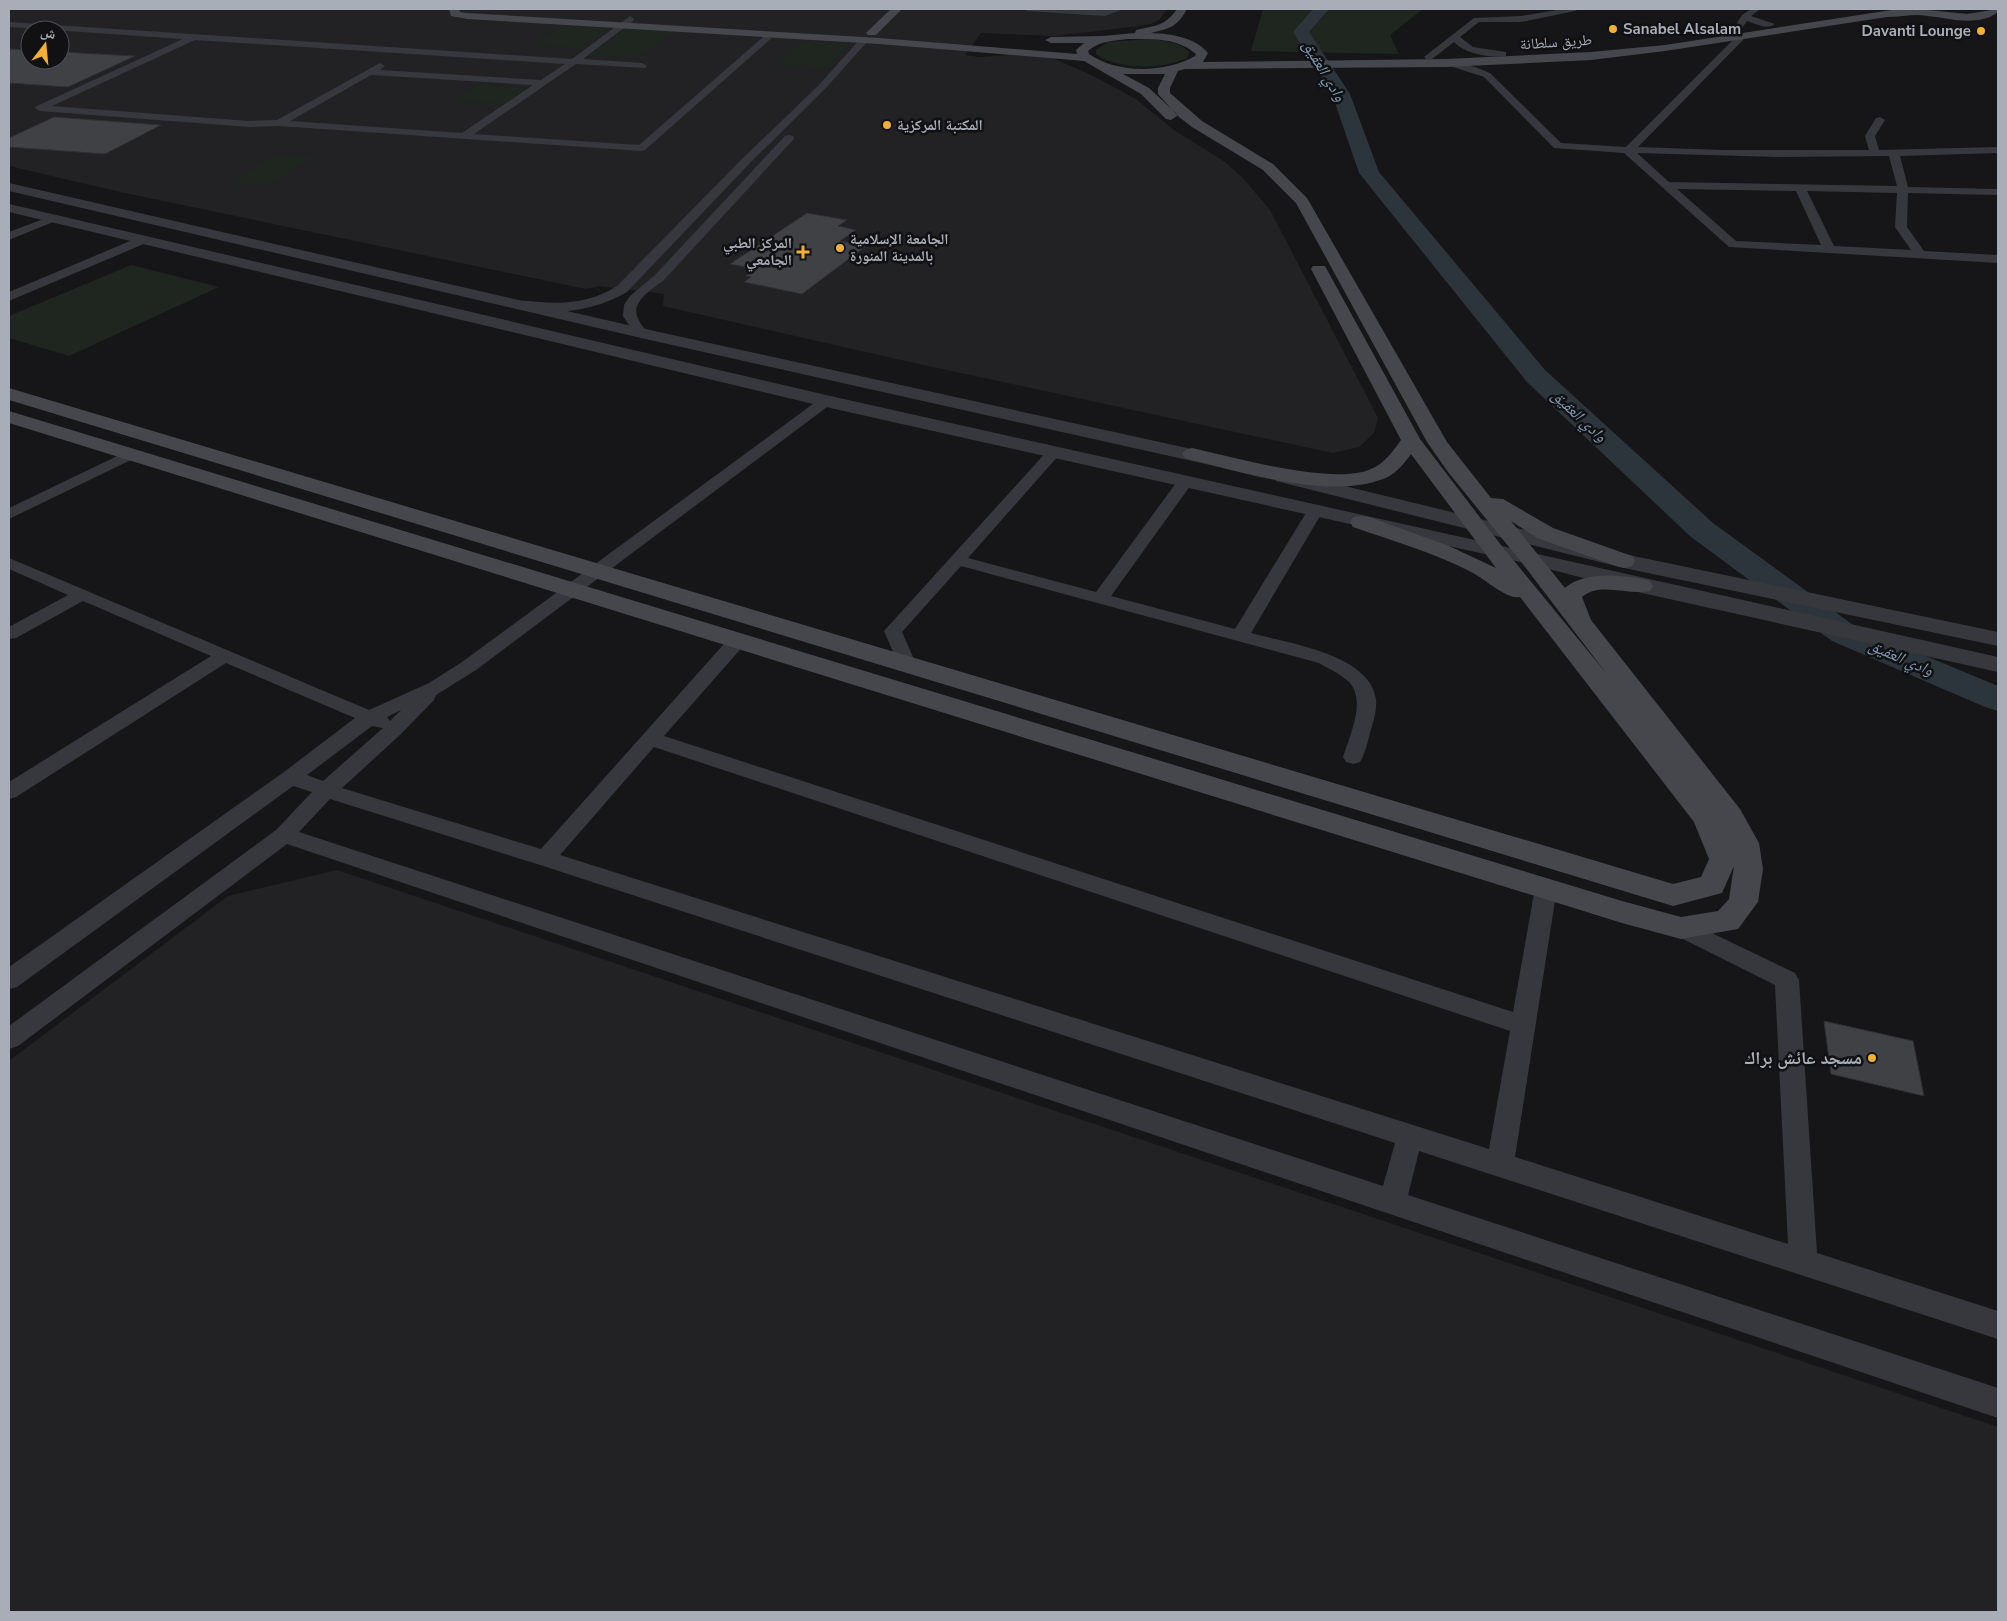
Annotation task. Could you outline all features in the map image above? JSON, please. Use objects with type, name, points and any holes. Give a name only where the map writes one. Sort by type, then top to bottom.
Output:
[{"type":"main road","points":[[454,9],[455,14],[467,16],[578,19],[872,38],[1090,61],[1116,69],[1135,71],[1180,68],[1223,55]]},
{"type":"main road","points":[[467,16],[496,14],[511,9]]},
{"type":"main road","points":[[516,9],[524,12],[578,19]]},
{"type":"main road","points":[[872,38],[897,9]]},
{"type":"main road","name":"طريق سلطانة","points":[[1405,61],[1430,57],[1592,56],[1704,42],[1771,24],[1876,9]]},
{"type":"main road","points":[[1903,9],[1917,12],[1969,16],[1992,13],[1996,9]]},
{"type":"main road","name":"طريق سلطانة","points":[[1223,55],[1446,63],[1739,33],[1887,14],[1917,12]]},
{"type":"main road","points":[[9,394],[1673,895],[1712,885],[1723,859],[1707,819],[1558,628],[1493,550],[1411,440],[1284,202],[1252,170],[1185,127],[1145,92],[1090,61],[1082,50],[1087,45],[1107,38],[1166,26],[1189,13]]},
{"type":"main road","points":[[627,22],[772,34],[834,35]]},
{"type":"main road","points":[[9,416],[1681,928],[1726,921],[1743,902],[1749,869],[1745,844],[1730,816],[1530,558],[1455,468],[1437,442],[1302,202],[1268,168],[1197,124],[1164,94],[1164,88],[1180,68],[1202,58],[1202,52],[1193,45],[1190,29]]},
{"type":"main road","points":[[872,38],[893,31],[1034,41],[1152,36],[1193,45],[1223,55]]},
{"type":"main road","points":[[1192,454],[1314,479],[1361,479],[1377,474],[1399,459],[1411,440]]},
{"type":"main road","points":[[1455,468],[1491,500],[1519,519],[1545,533],[1624,561]]},
{"type":"main road","points":[[1360,522],[1443,552],[1487,572],[1508,585],[1558,628]]},
{"type":"main road","points":[[1581,624],[1570,596],[1575,590],[1594,583],[1642,586]]},
{"type":"street","points":[[1027,9],[1105,13],[1117,9]]},
{"type":"street","points":[[1101,9],[1117,9]]},
{"type":"street","points":[[1430,57],[1477,20],[1522,19],[1575,9]]},
{"type":"street","points":[[1628,151],[1726,51],[1739,33],[1745,17],[1756,9]]},
{"type":"street","points":[[1745,17],[1771,24]]},
{"type":"street","points":[[464,136],[574,62],[627,22]]},
{"type":"street","points":[[9,25],[642,66]]},
{"type":"street","points":[[195,37],[40,108],[249,124],[278,123],[641,148],[772,34]]},
{"type":"street","points":[[1455,37],[1462,45],[1502,58],[1487,75]]},
{"type":"street","points":[[871,53],[872,38]]},
{"type":"street","points":[[520,305],[587,306],[608,299],[622,289],[746,161],[872,38]]},
{"type":"street","points":[[1704,42],[1723,46],[1726,51]]},
{"type":"street","points":[[278,123],[406,51]]},
{"type":"street","points":[[1446,63],[1472,69],[1487,75],[1558,146],[1628,151],[1894,154],[1998,150]]},
{"type":"street","points":[[369,72],[542,83]]},
{"type":"street","points":[[1875,153],[1870,136],[1880,120]]},
{"type":"street","points":[[641,333],[629,314],[630,307],[643,291],[658,278],[795,132]]},
{"type":"street","points":[[1628,151],[1732,244],[1998,259]]},
{"type":"street","points":[[1894,154],[1903,190],[1901,227],[1920,254]]},
{"type":"street","points":[[9,186],[641,333],[1192,454],[1624,561],[1998,639]]},
{"type":"street","points":[[1666,186],[1998,192]]},
{"type":"street","points":[[1800,188],[1829,249]]},
{"type":"street","points":[[9,208],[826,401],[1360,522],[1530,558],[1642,586],[1998,665]]},
{"type":"street","points":[[9,236],[54,218]]},
{"type":"street","points":[[9,296],[142,240]]},
{"type":"street","points":[[636,274],[658,278]]},
{"type":"street","points":[[9,980],[291,777],[370,717],[436,686],[469,666],[826,401]]},
{"type":"street","points":[[908,666],[893,631],[1054,452]]},
{"type":"street","points":[[9,514],[132,454]]},
{"type":"street","points":[[1100,598],[1185,482]]},
{"type":"street","points":[[1240,636],[1315,511]]},
{"type":"street","points":[[957,560],[1326,659],[1346,668],[1360,682],[1368,698],[1365,717],[1353,757]]},
{"type":"street","points":[[9,563],[370,717],[394,729]]},
{"type":"street","points":[[9,634],[81,595]]},
{"type":"street","points":[[545,858],[738,640]]},
{"type":"street","points":[[9,792],[224,656]]},
{"type":"street","points":[[9,1039],[284,835],[326,790],[394,729],[436,686]]},
{"type":"street","points":[[651,739],[1523,1025]]},
{"type":"street","points":[[291,777],[326,790],[545,858],[1998,1325]]},
{"type":"street","points":[[284,835],[1998,1403]]},
{"type":"street","points":[[1500,1165],[1546,888]]},
{"type":"street","points":[[1681,928],[1787,980],[1803,1262]]},
{"type":"street","points":[[1392,1202],[1410,1136]]},
{"type":"shaded area","name":"الجامعة الإسلامية بالمدينة المنورة","points":[[9,9],[1167,9],[1160,19],[1151,24],[1139,26],[1055,36],[981,33],[965,55],[980,57],[1010,55],[1050,57],[1089,74],[1136,99],[1174,130],[1225,162],[1242,177],[1270,210],[1378,418],[1374,433],[1359,447],[1333,453],[919,364],[663,306],[664,294],[599,286],[586,289],[120,192],[9,166]]},
{"type":"shaded area","points":[[1263,9],[1423,9],[1390,35],[1399,54],[1251,51]]},
{"type":"shaded area","points":[[563,26],[609,28],[580,48],[532,45]]},
{"type":"shaded area","points":[[628,29],[674,31],[638,58],[590,54]]},
{"type":"shaded area","points":[[1149,39],[1170,42],[1185,48],[1189,52],[1188,57],[1167,64],[1141,66],[1116,63],[1096,54],[1096,50],[1108,42]]},
{"type":"shaded area","points":[[801,41],[849,44],[826,68],[776,65]]},
{"type":"shaded area","points":[[477,85],[527,88],[506,104],[454,100]]},
{"type":"shaded area","points":[[276,155],[314,157],[270,185],[231,182]]},
{"type":"shaded area","points":[[131,265],[219,287],[69,356],[9,338],[9,316]]},
{"type":"shaded area","points":[[337,870],[1998,1427],[1998,1612],[9,1612],[9,1061],[228,896]]},
{"type":"building","points":[[9,49],[20,50],[20,70],[70,70],[70,53],[135,56],[68,87],[9,83]]},
{"type":"building","points":[[54,117],[161,125],[105,154],[9,147],[9,138]]},
{"type":"building","name":"المركز الطبي الجامعي","points":[[807,213],[847,220],[838,226],[856,230],[840,241],[866,246],[802,294],[744,282],[751,277],[746,276],[756,269],[730,264]]},
{"type":"building","name":"مسجد عائش براك","points":[[1824,1021],[1913,1041],[1924,1096],[1831,1074]]},
{"type":"waterway","name":"وادي العقيق","points":[[1321,9],[1301,32],[1341,94],[1369,173],[1536,376],[1702,530],[1844,634],[1998,699]]},
{"type":"place","name":"Sanabel Alsalam","points":[[1613,29]]},
{"type":"place","name":"Davanti Lounge","points":[[1981,31]]},
{"type":"place","name":"المكتبة المركزية","points":[[887,125]]},
{"type":"place","name":"الجامعة الإسلامية بالمدينة المنورة","points":[[840,248]]},
{"type":"place","name":"المركز الطبي الجامعي","points":[[803,252]]},
{"type":"place","name":"مسجد عائش براك","points":[[1872,1058]]}]
